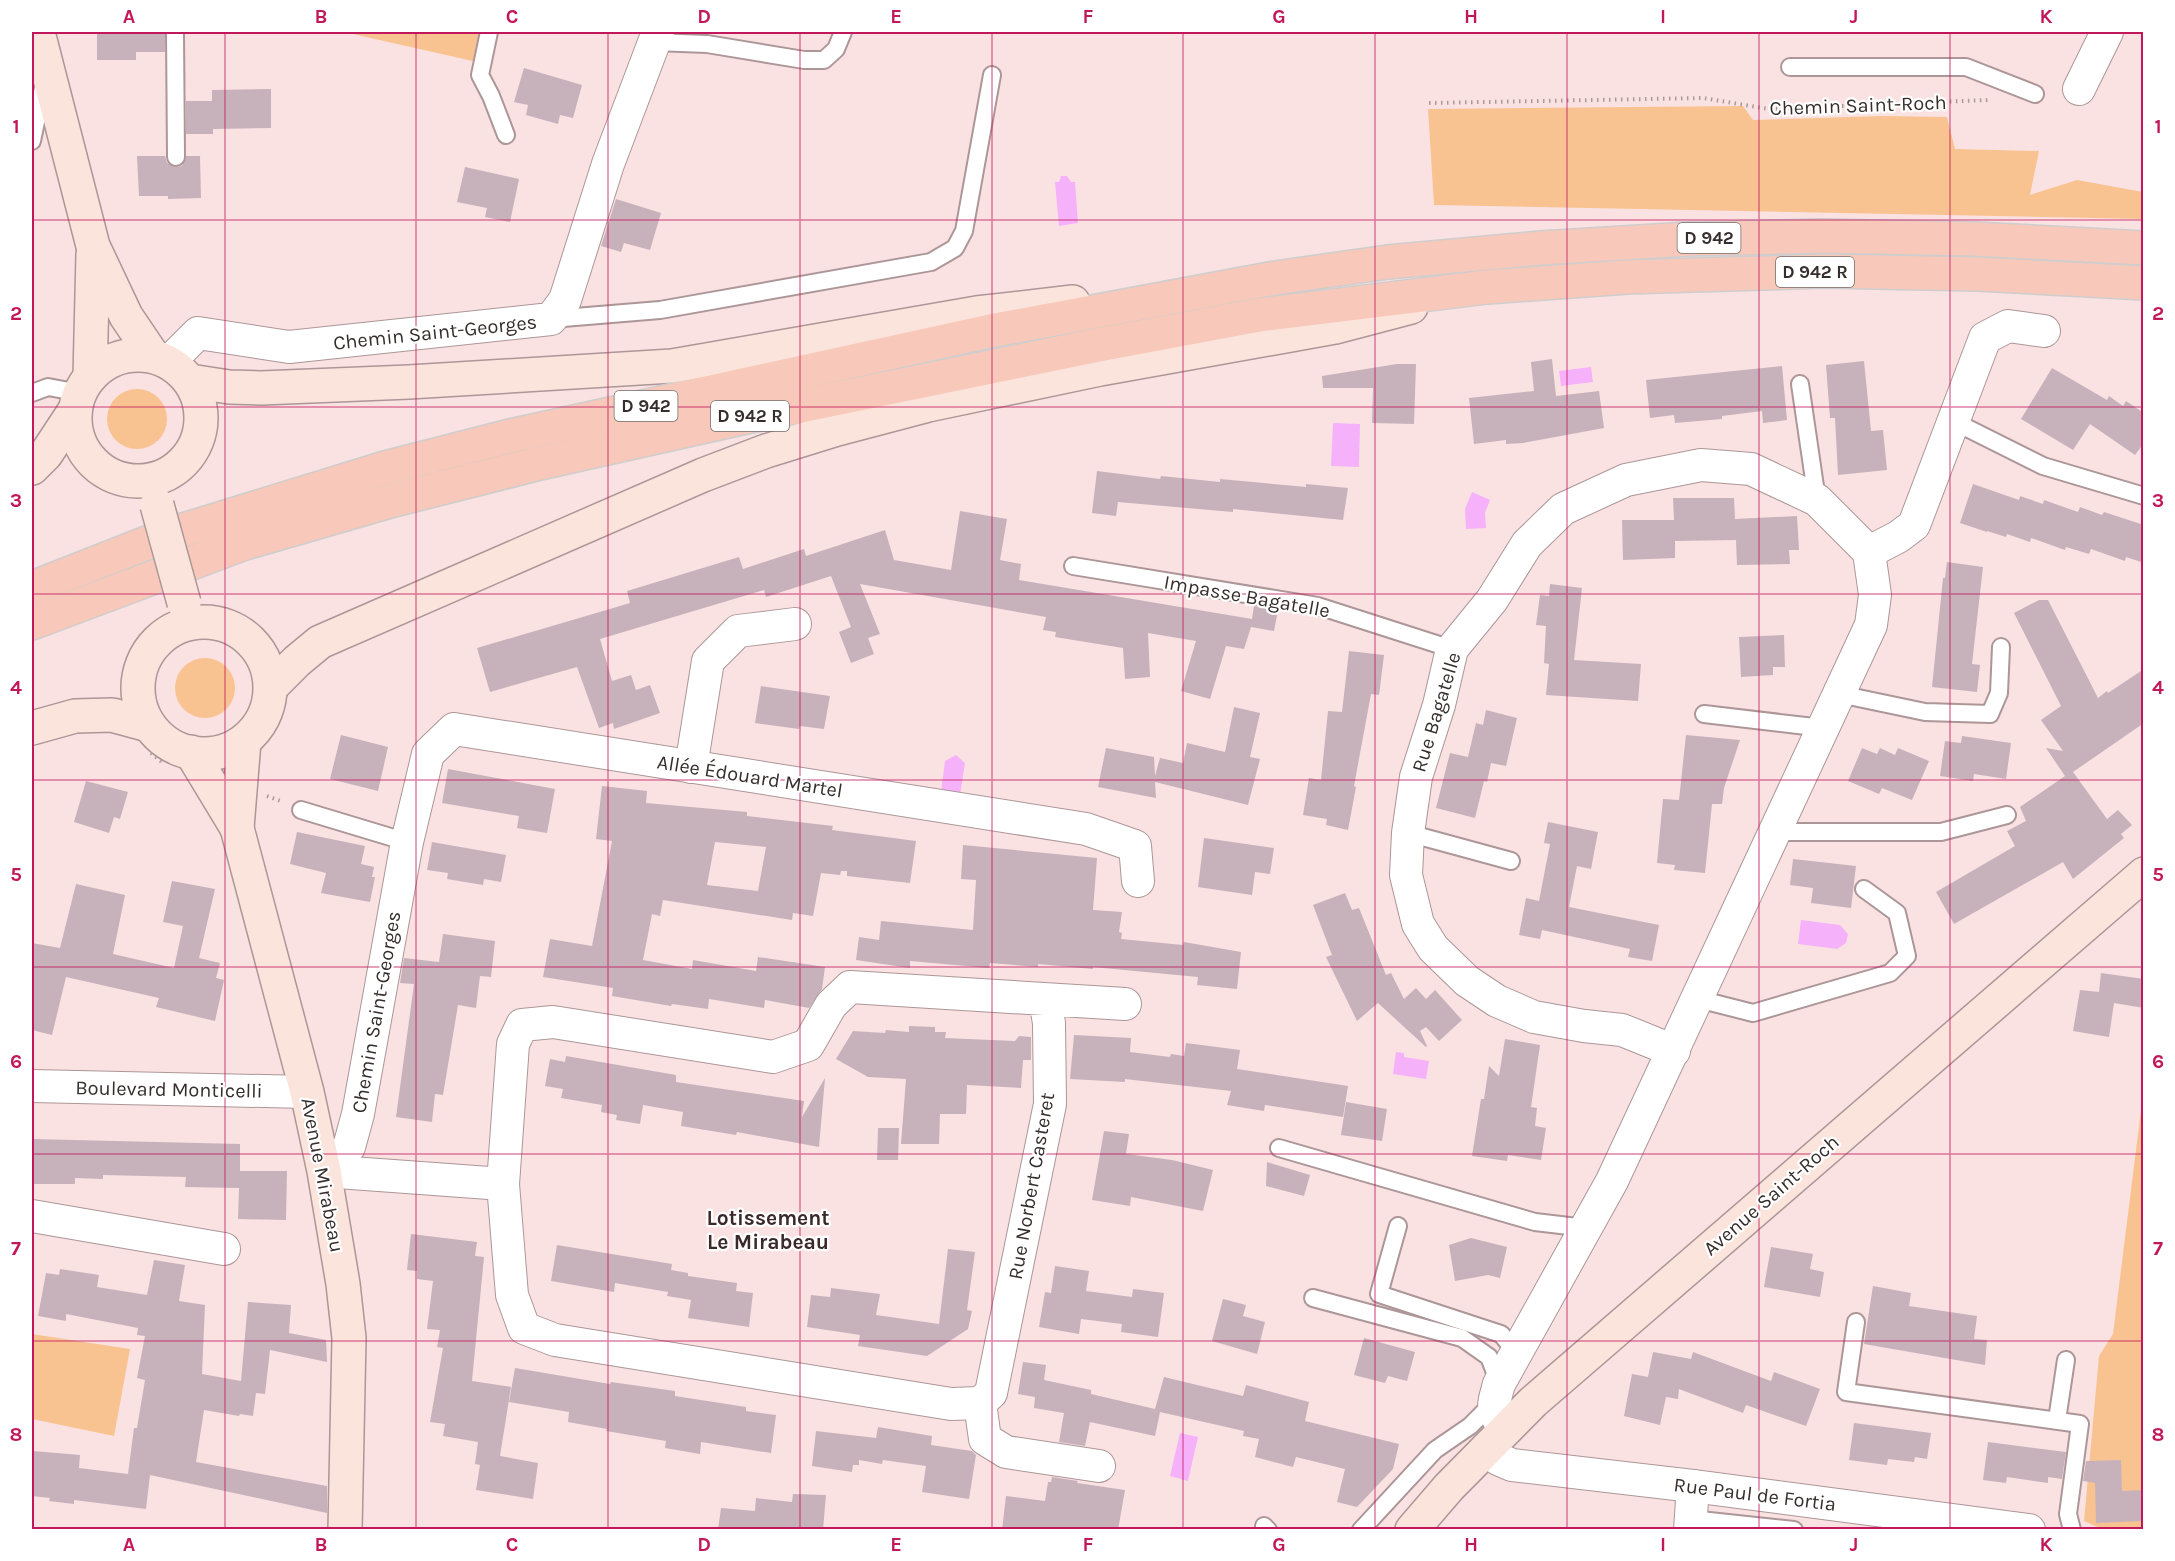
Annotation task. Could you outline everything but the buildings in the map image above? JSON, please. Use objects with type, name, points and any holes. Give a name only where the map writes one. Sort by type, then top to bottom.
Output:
[{"type":"main road","points":[[38,32],[93,246],[126,316],[198,397],[202,415],[200,433],[193,450],[182,464],[167,474],[154,492]]},
{"type":"main road","name":"D 942","points":[[32,588],[178,531],[385,468],[514,435],[990,331],[1275,278],[1388,262],[1540,248],[1688,239],[1822,236],[1975,239],[2144,248]]},
{"type":"main road","points":[[93,246],[82,393],[76,430],[83,448],[95,464],[111,475],[154,492]]},
{"type":"main road","name":"D 942 R","points":[[32,623],[245,543],[394,500],[536,464],[765,413],[1098,345],[1259,315],[1487,287],[1627,277],[1826,271],[1977,274],[2144,283]]},
{"type":"main road","points":[[32,468],[46,454],[82,393],[108,362],[130,355],[229,387],[261,388],[592,372],[672,366],[977,313],[1275,278]]},
{"type":"main road","points":[[271,687],[297,661],[321,642],[703,475],[766,451],[928,405],[1100,369],[1335,327],[1487,287]]},
{"type":"main road","points":[[154,492],[186,613]]},
{"type":"main road","points":[[186,613],[228,626],[245,635],[259,650],[268,668],[271,687],[268,708],[258,727],[244,741],[227,750],[209,754],[174,747],[160,738],[149,725],[141,708],[138,690],[140,673],[146,656],[157,641],[171,630],[186,613]]},
{"type":"main road","points":[[32,728],[75,716],[112,716],[149,725]]},
{"type":"main road","points":[[237,828],[244,741]]},
{"type":"main road","points":[[191,752],[237,828]]},
{"type":"main road","name":"Avenue Mirabeau","points":[[237,828],[307,1092],[324,1171],[343,1284],[349,1338],[345,1530]]},
{"type":"main road","name":"Avenue Saint-Roch","points":[[1412,1530],[1449,1487],[1496,1416],[1533,1402],[2144,874]]},
{"type":"street","points":[[2079,89],[2107,32]]},
{"type":"street","name":"Chemin Saint-Georges","points":[[171,367],[198,333],[289,347],[551,319],[564,300],[608,164],[656,37]]},
{"type":"street","points":[[1496,1416],[1516,1353],[1612,1181],[1871,625],[1875,595],[1869,552],[1898,537],[1914,525],[1986,338],[2008,326],[2044,331]]},
{"type":"street","name":"Rue Bagatelle","points":[[1674,1051],[1622,1030],[1534,1017],[1497,1001],[1467,981],[1433,948],[1418,924],[1406,875],[1408,833],[1416,777],[1439,705],[1452,649],[1492,600],[1527,544],[1534,537],[1563,509],[1626,480],[1701,465],[1751,469],[1817,500],[1869,552]]},
{"type":"street","points":[[691,767],[708,661],[738,631],[795,624]]},
{"type":"street","name":"Allée Édouard Martel","points":[[407,842],[428,754],[454,729],[1086,829],[1135,846],[1138,880]]},
{"type":"street","name":"Chemin Saint-Georges","points":[[324,1171],[349,1147],[358,1114],[407,842]]},
{"type":"street","points":[[1099,1466],[1006,1452],[985,1439],[980,1403],[951,1404],[567,1342],[555,1340],[524,1328],[512,1295],[503,1184],[513,1044],[522,1025],[553,1022],[773,1057],[808,1045],[831,1005],[850,987],[1125,1004]]},
{"type":"street","name":"Rue Norbert Casteret","points":[[980,1403],[991,1393],[1050,1104],[1048,1023],[1045,999]]},
{"type":"street","name":"Boulevard Monticelli","points":[[32,1086],[307,1092]]},
{"type":"street","points":[[324,1171],[503,1184]]},
{"type":"street","points":[[32,1216],[224,1249]]},
{"type":"street","name":"Rue Paul de Fortia","points":[[1496,1416],[1498,1459],[1512,1465],[2029,1530]]},
{"type":"street","points":[[1690,1524],[1693,1486]]},
{"type":"lane","points":[[175,32],[176,157]]},
{"type":"lane","points":[[489,32],[480,75],[506,135]]},
{"type":"lane","points":[[656,37],[804,60],[824,60],[836,49],[843,32]]},
{"type":"lane","points":[[1790,67],[1966,67],[2035,94]]},
{"type":"lane","points":[[32,141],[47,68]]},
{"type":"lane","points":[[551,319],[660,310],[931,262],[955,248],[964,231],[992,75]]},
{"type":"lane","points":[[1800,384],[1817,500]]},
{"type":"lane","points":[[32,393],[48,387],[82,393]]},
{"type":"lane","points":[[1953,421],[2043,466],[2144,496]]},
{"type":"lane","name":"Impasse Bagatelle","points":[[1073,566],[1318,606],[1452,649]]},
{"type":"lane","points":[[1839,694],[1925,712],[1990,714],[1999,693],[2001,647]]},
{"type":"lane","points":[[1704,714],[1823,728]]},
{"type":"lane","points":[[301,810],[407,842]]},
{"type":"lane","points":[[1776,832],[1941,832],[2007,815]]},
{"type":"lane","points":[[1408,833],[1511,861]]},
{"type":"lane","points":[[1698,999],[1753,1013],[1890,973],[1907,956],[1897,913],[1864,889]]},
{"type":"lane","points":[[1279,1148],[1535,1222],[1586,1228]]},
{"type":"lane","points":[[1398,1226],[1379,1294],[1501,1335],[1516,1353]]},
{"type":"lane","points":[[1313,1298],[1462,1338],[1489,1357],[1496,1416],[1470,1426],[1434,1450],[1361,1530]]},
{"type":"lane","points":[[1856,1322],[1846,1392],[2080,1424],[2068,1514],[2072,1530]]},
{"type":"lane","points":[[2057,1420],[2066,1360]]},
{"type":"lane","points":[[1690,1524],[1794,1530]]},
{"type":"path","name":"Chemin Saint-Roch","points":[[1429,104],[1703,98],[1768,109],[1977,101],[2035,94]]},
{"type":"shaded area","points":[[344,32],[482,32],[477,62]]},
{"type":"shaded area","points":[[1743,106],[1753,120],[1882,116],[1947,117],[1955,149],[2039,151],[2030,195],[2077,180],[2143,192],[2143,219],[1434,205],[1428,109]]},
{"type":"shaded area","points":[[1061,176],[1067,176],[1071,182],[1075,182],[1078,223],[1059,226],[1055,182],[1059,182]]},
{"type":"shaded area","points":[[1591,367],[1593,382],[1561,386],[1559,371]]},
{"type":"shaded area","points":[[131,389],[143,389],[154,394],[162,402],[167,419],[165,431],[154,444],[143,449],[131,449],[120,444],[112,436],[107,425],[107,413],[112,402],[120,394]]},
{"type":"shaded area","points":[[1333,423],[1360,424],[1359,467],[1331,466]]},
{"type":"shaded area","points":[[1472,492],[1490,500],[1485,513],[1486,528],[1466,529],[1465,509]]},
{"type":"shaded area","points":[[199,658],[211,658],[222,663],[230,671],[235,688],[233,700],[222,713],[211,718],[199,718],[188,713],[180,705],[175,694],[175,682],[180,671],[188,663]]},
{"type":"shaded area","points":[[956,755],[965,763],[960,795],[941,792],[945,761]]},
{"type":"shaded area","points":[[1801,920],[1840,925],[1848,934],[1846,943],[1837,949],[1798,944]]},
{"type":"shaded area","points":[[1396,1052],[1404,1053],[1404,1057],[1429,1061],[1426,1079],[1393,1074]]},
{"type":"shaded area","points":[[2143,1094],[2143,1529],[2102,1529],[2084,1521],[2099,1356],[2113,1334]]},
{"type":"shaded area","points":[[32,1334],[130,1349],[114,1436],[32,1419]]},
{"type":"shaded area","points":[[1180,1433],[1198,1437],[1188,1481],[1170,1476]]},
{"type":"district","name":"Lotissement Le Mirabeau","points":[[768,1230]]}]
